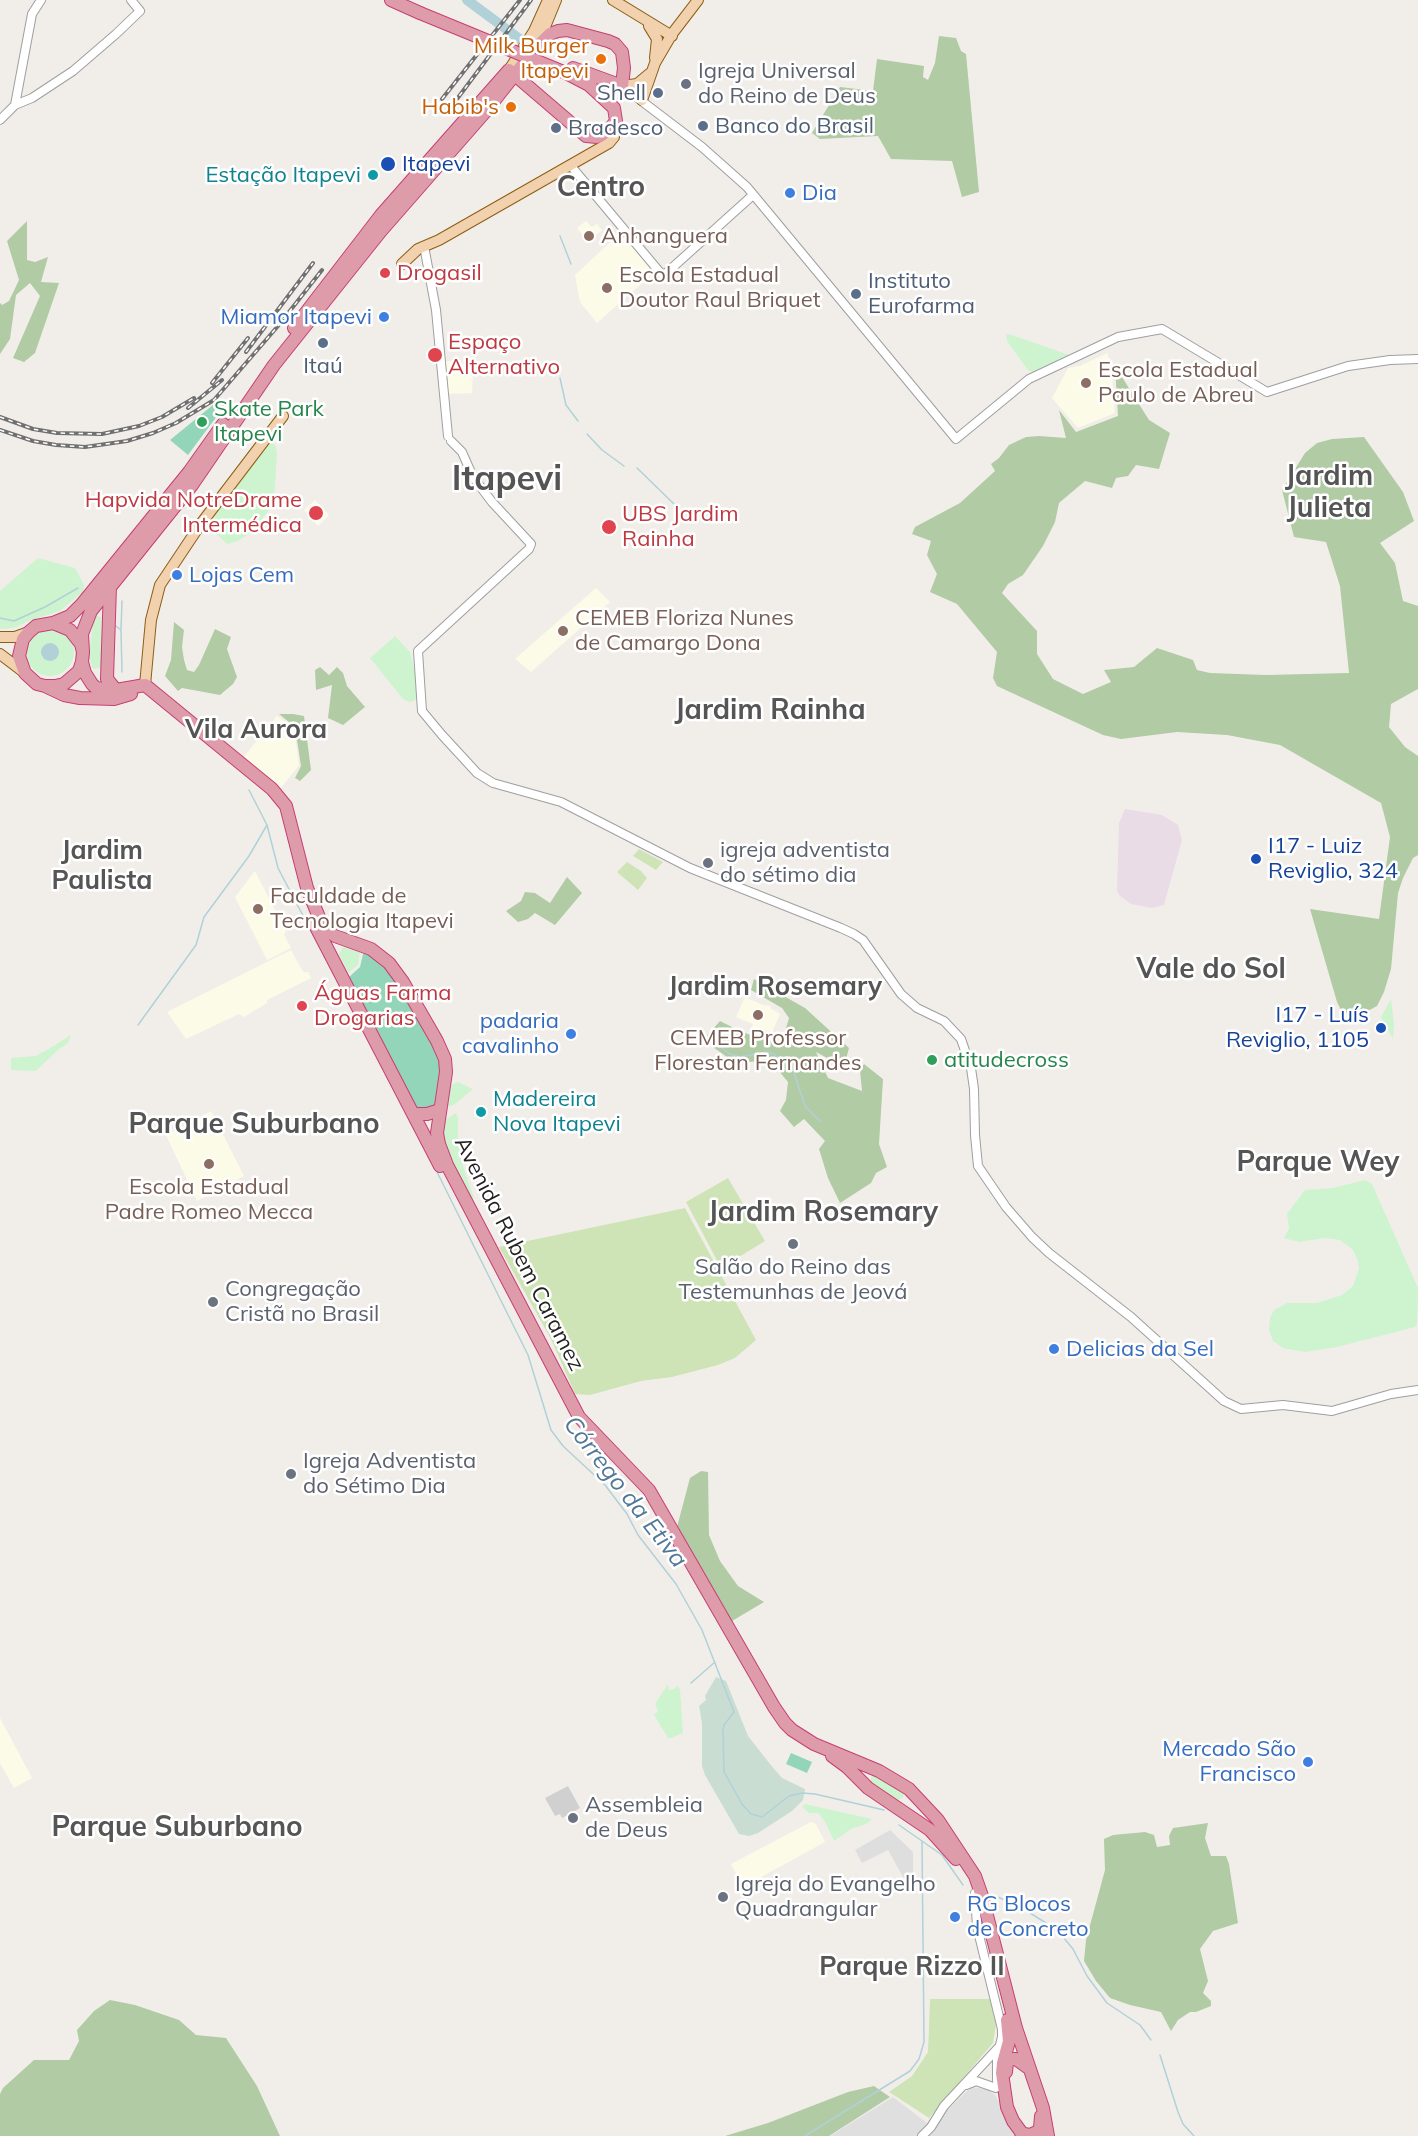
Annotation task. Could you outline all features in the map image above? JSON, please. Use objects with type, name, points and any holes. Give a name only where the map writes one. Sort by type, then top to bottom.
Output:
[{"type":"highway","points":[[391,0],[567,69],[622,86]]},
{"type":"highway","points":[[407,0],[421,10]]},
{"type":"highway","points":[[144,689],[114,699],[64,695],[37,684],[20,670],[20,647],[29,632],[36,627],[70,616],[87,598],[189,472],[361,240],[512,72],[550,34],[567,30],[598,37],[615,44],[622,52],[622,86],[614,93],[612,105]]},
{"type":"highway","points":[[597,78],[613,73],[620,67],[623,58]]},
{"type":"highway","points":[[512,72],[586,135],[597,137],[616,121],[615,111],[612,105],[567,69]]},
{"type":"highway","points":[[45,686],[64,684],[79,671],[82,657],[82,634],[86,619],[192,485],[274,365],[381,231],[486,111],[512,72]]},
{"type":"highway","points":[[110,586],[107,679],[116,690]]},
{"type":"highway","points":[[53,623],[70,630],[81,644],[82,657],[92,684],[96,688],[144,689]]},
{"type":"highway","name":"Avenida Rubem Caramez","points":[[144,689],[281,798],[290,817],[307,888],[323,927],[335,936],[361,944],[380,954],[395,970],[443,1052],[446,1072],[437,1124],[439,1144],[447,1165],[579,1416],[649,1490],[785,1723],[814,1744],[879,1771],[909,1789],[934,1815],[975,1876],[1016,2028],[1042,2107],[1048,2136]]},
{"type":"highway","name":"Avenida Rubem Caramez","points":[[144,689],[147,694],[268,795],[280,809],[301,891],[315,925],[570,1414],[590,1439],[626,1473],[642,1492],[770,1714],[793,1739],[802,1745],[832,1756],[868,1788],[937,1836]]},
{"type":"highway","points":[[337,965],[337,948],[340,945],[361,944]]},
{"type":"highway","points":[[412,1114],[427,1114],[440,1110]]},
{"type":"highway","points":[[868,1788],[866,1782],[868,1776],[879,1771]]},
{"type":"highway","points":[[898,1808],[906,1802],[909,1789]]},
{"type":"highway","points":[[937,1836],[958,1849]]},
{"type":"highway","points":[[937,1836],[962,1867],[975,1893],[1008,2023],[1009,2041],[1000,2088],[1022,2135],[1039,2131],[1042,2107]]},
{"type":"highway","points":[[967,1864],[971,1847]]},
{"type":"highway","points":[[1000,2088],[1009,2060],[1016,2060],[1030,2069]]},
{"type":"main road","points":[[512,72],[548,0]]},
{"type":"main road","points":[[536,49],[556,0]]},
{"type":"main road","points":[[613,0],[672,36]]},
{"type":"main road","points":[[622,86],[637,84],[653,67],[698,0]]},
{"type":"main road","points":[[638,15],[656,35],[653,67],[642,100]]},
{"type":"main road","points":[[402,264],[424,246],[571,166],[611,141],[615,133],[616,121]]},
{"type":"main road","points":[[144,689],[151,620],[160,585],[200,525],[281,420]]},
{"type":"main road","points":[[0,637],[29,632]]},
{"type":"main road","points":[[0,654],[20,670]]},
{"type":"main road","points":[[0,665],[20,670]]},
{"type":"street","points":[[15,105],[32,14],[41,0]]},
{"type":"street","points":[[0,120],[15,105],[32,98],[74,71],[140,11],[131,0]]},
{"type":"street","points":[[622,86],[747,186],[956,439],[1029,379],[1119,337],[1162,329],[1267,392],[1348,366],[1418,359]]},
{"type":"street","points":[[571,166],[663,276],[753,195]]},
{"type":"street","points":[[424,246],[436,310],[449,438],[462,452],[473,477],[492,502],[531,544],[529,549],[418,651],[422,711],[442,735],[477,773],[493,783],[561,802],[690,868],[855,934],[869,948],[901,994],[917,1008],[944,1021],[961,1040],[971,1068],[975,1089],[978,1166],[1006,1207],[1032,1238],[1131,1317],[1224,1401],[1241,1409],[1283,1405],[1335,1411],[1368,1399],[1418,1390]]},
{"type":"street","points":[[975,1893],[977,1928],[1002,2029],[992,2072],[1000,2088]]},
{"type":"street","points":[[922,2136],[931,2127],[944,2106],[999,2046]]},
{"type":"street","points":[[997,2057],[997,2080],[1006,2104]]},
{"type":"street","points":[[944,2106],[973,2081],[981,2081],[1000,2088]]},
{"type":"shaded area","name":"Anhanguera","points":[[586,221],[592,227],[597,224],[602,230],[588,242],[577,228]]},
{"type":"shaded area","name":"Escola Estadual Doutor Raul Briquet","points":[[619,234],[624,236],[652,274],[597,323],[580,302],[575,275]]},
{"type":"shaded area","name":"Escola Estadual Paulo de Abreu","points":[[1107,353],[1111,363],[1115,413],[1078,428],[1052,398],[1068,368],[1080,366]]},
{"type":"shaded area","points":[[444,361],[460,361],[462,369],[473,372],[472,393],[448,394]]},
{"type":"shaded area","name":"Hapvida NotreDrame Intermédica","points":[[315,500],[329,515],[318,526],[304,510]]},
{"type":"shaded area","name":"CEMEB Floriza Nunes de Camargo Dona","points":[[596,588],[610,602],[531,672],[515,659]]},
{"type":"shaded area","points":[[277,716],[294,728],[299,765],[281,788],[243,758]]},
{"type":"shaded area","points":[[1125,809],[1162,815],[1178,825],[1182,840],[1164,905],[1152,908],[1131,904],[1117,891],[1119,823]]},
{"type":"shaded area","name":"Faculdade de Tecnologia Itapevi","points":[[255,871],[286,932],[284,934],[291,948],[267,960],[235,897]]},
{"type":"shaded area","points":[[291,950],[303,972],[308,972],[311,978],[267,1000],[267,1003],[244,1017],[239,1014],[186,1039],[167,1012]]},
{"type":"shaded area","name":"CEMEB Professor Florestan Fernandes","points":[[745,997],[771,1006],[770,1008],[780,1014],[772,1033],[759,1027],[757,1030],[752,1027],[753,1024],[736,1017]]},
{"type":"shaded area","name":"Escola Estadual Padre Romeo Mecca","points":[[211,1111],[244,1176],[197,1201],[166,1135]]},
{"type":"shaded area","points":[[716,1677],[726,1681],[748,1736],[770,1764],[782,1778],[805,1789],[803,1800],[792,1811],[758,1833],[749,1836],[739,1834],[702,1766],[702,1723],[699,1706],[706,1700],[705,1696]]},
{"type":"shaded area","points":[[0,1718],[32,1778],[14,1788],[0,1763]]},
{"type":"shaded area","name":"Assembleia de Deus","points":[[568,1786],[580,1808],[562,1818],[560,1814],[555,1816],[545,1798]]},
{"type":"shaded area","points":[[811,1822],[816,1824],[825,1842],[743,1887],[731,1864]]},
{"type":"shaded area","points":[[890,1830],[913,1852],[913,1881],[907,1884],[888,1850],[862,1863],[855,1850]]},
{"type":"shaded area","points":[[971,2087],[987,2089],[995,2095],[1016,2136],[830,2136],[893,2097],[931,2126]]},
{"type":"green space","points":[[939,36],[956,38],[961,51],[966,54],[979,192],[962,197],[952,161],[891,159],[878,136],[820,139],[812,133],[840,87],[873,91],[877,59],[924,66],[923,77],[928,80],[935,63]]},
{"type":"green space","points":[[27,221],[27,260],[35,262],[48,257],[41,282],[59,283],[35,353],[24,362],[13,358],[40,296],[30,283],[16,295],[10,339],[0,354],[0,303],[2,305],[9,301],[19,280],[7,241]]},
{"type":"green space","points":[[1006,334],[1069,355],[1032,372],[1028,370],[1007,341]]},
{"type":"green space","points":[[1115,366],[1149,420],[1170,433],[1159,469],[1136,465],[1128,476],[1116,478],[1112,488],[1085,481],[1059,503],[1055,522],[1043,546],[1023,575],[1008,584],[1002,593],[1037,631],[1037,654],[1053,679],[1083,694],[1111,682],[1104,670],[1134,667],[1157,648],[1193,660],[1197,670],[1210,673],[1266,675],[1349,673],[1340,586],[1326,542],[1294,537],[1282,490],[1305,453],[1317,443],[1332,439],[1364,437],[1403,492],[1414,521],[1380,543],[1395,563],[1403,601],[1418,606],[1418,689],[1391,704],[1389,727],[1405,747],[1418,756],[1418,855],[1413,858],[1398,893],[1391,969],[1384,992],[1377,1006],[1366,1012],[1353,1015],[1342,1012],[1337,1002],[1310,909],[1379,919],[1390,837],[1381,803],[1280,745],[1227,735],[1177,732],[1121,739],[1103,735],[997,686],[993,678],[997,652],[957,604],[930,592],[937,574],[927,555],[931,541],[912,534],[915,527],[960,503],[995,471],[991,464],[1009,445],[1026,437],[1066,438],[1059,410],[1076,432],[1118,416]]},
{"type":"green space","name":"Skate Park Itapevi","points":[[219,400],[226,404],[188,455],[170,440]]},
{"type":"green space","points":[[271,440],[276,447],[277,456],[274,499],[270,509],[250,533],[238,541],[227,544],[207,525]]},
{"type":"green space","points":[[38,558],[75,568],[84,585],[83,592],[60,611],[14,628],[0,629],[0,591]]},
{"type":"green space","points":[[96,616],[101,617],[101,667],[93,669],[89,657],[93,620]]},
{"type":"green space","points":[[174,622],[184,630],[182,647],[184,660],[187,670],[194,672],[215,629],[231,637],[227,649],[237,677],[233,684],[220,695],[182,688],[178,691],[165,676],[171,660]]},
{"type":"green space","points":[[45,628],[55,628],[67,635],[74,647],[74,657],[67,669],[55,676],[45,676],[30,665],[26,657],[26,647],[37,632]]},
{"type":"green space","points":[[395,636],[410,652],[420,692],[414,701],[409,702],[403,699],[370,658]]},
{"type":"green space","points":[[320,667],[329,675],[337,667],[343,673],[347,686],[365,707],[343,725],[328,718],[332,685],[316,690],[315,670]]},
{"type":"green space","points":[[279,714],[304,716],[311,770],[300,781],[295,778],[301,766],[295,727]]},
{"type":"green space","points":[[639,849],[663,862],[656,870],[633,856]]},
{"type":"green space","points":[[627,862],[647,878],[638,890],[617,872]]},
{"type":"green space","points":[[567,877],[582,893],[555,925],[535,913],[528,919],[518,922],[506,911],[521,901],[525,892],[535,893],[550,903]]},
{"type":"green space","points":[[343,947],[360,952],[358,965],[348,973],[339,954]]},
{"type":"green space","points":[[364,950],[390,972],[442,1061],[438,1104],[429,1108],[414,1107],[349,977],[360,967]]},
{"type":"green space","points":[[754,979],[805,1008],[849,1048],[844,1067],[816,1052],[828,1078],[862,1091],[860,1070],[864,1064],[883,1079],[879,1144],[887,1167],[876,1173],[871,1183],[840,1203],[828,1178],[819,1149],[825,1141],[804,1119],[794,1127],[780,1111],[786,1100],[788,1082],[769,1059],[737,1064],[703,1040],[720,1021],[742,1032],[781,1045],[789,1018],[782,1008],[751,990]]},
{"type":"green space","points":[[1391,999],[1394,1024],[1393,1039],[1381,1017]]},
{"type":"green space","points":[[71,1035],[68,1043],[36,1071],[11,1070],[11,1058],[35,1056]]},
{"type":"green space","points":[[458,1082],[473,1089],[449,1107],[447,1103],[449,1088]]},
{"type":"green space","points":[[456,1113],[460,1157],[474,1198],[469,1201],[443,1141],[442,1122]]},
{"type":"green space","points":[[728,1178],[765,1241],[721,1268],[686,1202]]},
{"type":"green space","points":[[1365,1180],[1372,1184],[1418,1288],[1417,1324],[1415,1327],[1337,1347],[1305,1352],[1283,1348],[1273,1341],[1269,1330],[1270,1318],[1274,1310],[1287,1303],[1317,1303],[1342,1295],[1353,1286],[1359,1269],[1353,1250],[1340,1240],[1325,1238],[1299,1242],[1284,1238],[1289,1228],[1287,1214],[1305,1190],[1333,1188]]},
{"type":"green space","points":[[685,1208],[756,1340],[735,1358],[718,1365],[672,1377],[641,1381],[590,1395],[575,1394],[551,1339],[499,1247]]},
{"type":"green space","points":[[701,1471],[708,1472],[709,1535],[720,1561],[738,1586],[764,1602],[732,1621],[677,1527],[690,1478]]},
{"type":"green space","points":[[668,1684],[669,1690],[677,1686],[680,1689],[683,1733],[671,1738],[668,1738],[654,1715],[658,1711],[655,1704]]},
{"type":"green space","points":[[791,1753],[812,1762],[807,1773],[786,1764]]},
{"type":"green space","points":[[875,1775],[904,1790],[905,1794],[898,1800],[871,1784],[871,1777]]},
{"type":"green space","points":[[805,1804],[872,1819],[866,1824],[851,1829],[834,1841],[824,1820],[818,1813],[809,1813],[802,1807]]},
{"type":"green space","points":[[1208,1823],[1205,1838],[1211,1856],[1226,1856],[1229,1864],[1238,1923],[1213,1931],[1200,1949],[1208,1981],[1203,1993],[1211,2001],[1211,2006],[1190,2012],[1178,2020],[1171,2031],[1161,2012],[1110,1998],[1084,1961],[1086,1940],[1105,1870],[1104,1839],[1113,1835],[1145,1832],[1154,1835],[1157,1847],[1170,1845],[1169,1836],[1173,1828]]},
{"type":"green space","points":[[930,1999],[990,1999],[996,2025],[993,2043],[929,2118],[889,2092],[912,2076],[928,2052]]},
{"type":"green space","points":[[110,2000],[135,2005],[179,2020],[196,2035],[226,2038],[257,2086],[280,2136],[0,2136],[0,2094],[3,2088],[34,2060],[69,2060],[79,2041],[77,2030],[94,2011]]},
{"type":"green space","points":[[874,2086],[890,2097],[829,2136],[725,2136],[768,2123],[848,2092]]},
{"type":"water","points":[[50,643],[56,646],[59,652],[56,658],[50,661],[44,658],[41,652],[44,646]]},
{"type":"waterway","points":[[467,0],[521,40]]},
{"type":"waterway","points":[[560,236],[571,264]]},
{"type":"waterway","points":[[560,378],[566,405],[578,421]]},
{"type":"waterway","points":[[587,434],[602,450],[624,466]]},
{"type":"waterway","points":[[637,468],[674,504]]},
{"type":"waterway","points":[[0,618],[14,621],[78,588]]},
{"type":"waterway","points":[[121,629],[122,601]]},
{"type":"waterway","points":[[116,626],[121,630],[122,672]]},
{"type":"waterway","points":[[249,790],[267,825],[278,868],[321,950]]},
{"type":"waterway","points":[[138,1025],[196,945],[204,917],[249,856],[267,825]]},
{"type":"waterway","points":[[710,1039],[730,1054],[740,1057],[767,1052],[774,1054],[793,1070],[805,1106],[820,1121]]},
{"type":"waterway","name":"Córrego da Etiva","points":[[435,1168],[528,1355],[551,1430],[563,1446],[605,1485],[627,1514],[638,1535],[676,1584],[702,1630],[734,1712],[724,1725],[724,1772],[742,1804],[751,1814],[762,1817],[789,1796],[802,1793],[884,1810]]},
{"type":"waterway","points":[[691,1683],[715,1662]]},
{"type":"waterway","name":"Córrego da Etiva","points":[[899,1825],[942,1855],[963,1885]]},
{"type":"waterway","points":[[805,2136],[910,2071],[919,2059],[924,2042],[922,1842]]},
{"type":"waterway","points":[[993,1895],[1019,1906],[1063,1937],[1107,2003],[1140,2025],[1151,2040]]},
{"type":"waterway","points":[[1160,2055],[1183,2124],[1194,2136]]},
{"type":"railway","points":[[442,99],[520,0]]},
{"type":"railway","points":[[454,103],[531,0]]},
{"type":"railway","points":[[246,352],[313,263]]},
{"type":"railway","points":[[0,430],[33,441],[85,447],[127,441],[176,423],[214,400],[278,326],[322,270]]},
{"type":"railway","points":[[212,383],[248,338]]},
{"type":"railway","points":[[188,408],[222,380]]},
{"type":"railway","points":[[0,417],[33,429],[57,433],[102,434],[139,426],[162,417],[194,398]]},
{"type":"place","name":"Milk Burger Itapevi","points":[[601,59]]},
{"type":"place","name":"Igreja Universal do Reino de Deus","points":[[686,84]]},
{"type":"place","name":"Shell","points":[[658,93]]},
{"type":"place","name":"Habib's","points":[[511,107]]},
{"type":"place","name":"Banco do Brasil","points":[[703,126]]},
{"type":"place","name":"Bradesco","points":[[556,128]]},
{"type":"place","name":"Itapevi","points":[[388,164]]},
{"type":"place","name":"Estação Itapevi","points":[[373,175]]},
{"type":"place","name":"Dia","points":[[790,193]]},
{"type":"place","name":"Anhanguera","points":[[589,236]]},
{"type":"place","name":"Drogasil","points":[[385,273]]},
{"type":"place","name":"Escola Estadual Doutor Raul Briquet","points":[[607,288]]},
{"type":"place","name":"Instituto Eurofarma","points":[[856,294]]},
{"type":"place","name":"Miamor Itapevi","points":[[384,317]]},
{"type":"place","name":"Itaú","points":[[323,343]]},
{"type":"place","name":"Espaço Alternativo","points":[[435,355]]},
{"type":"place","name":"Escola Estadual Paulo de Abreu","points":[[1086,383]]},
{"type":"place","name":"Skate Park Itapevi","points":[[202,422]]},
{"type":"place","name":"Hapvida NotreDrame Intermédica","points":[[316,513]]},
{"type":"place","name":"UBS Jardim Rainha","points":[[609,527]]},
{"type":"place","name":"Lojas Cem","points":[[177,575]]},
{"type":"place","name":"CEMEB Floriza Nunes de Camargo Dona","points":[[563,631]]},
{"type":"place","name":"I17 - Luiz Reviglio, 324","points":[[1256,859]]},
{"type":"place","name":"igreja adventista do sétimo dia","points":[[708,863]]},
{"type":"place","name":"Faculdade de Tecnologia Itapevi","points":[[258,909]]},
{"type":"place","name":"Águas Farma Drogarias","points":[[302,1006]]},
{"type":"place","name":"CEMEB Professor Florestan Fernandes","points":[[758,1015]]},
{"type":"place","name":"I17 - Luís Reviglio, 1105","points":[[1381,1028]]},
{"type":"place","name":"padaria cavalinho","points":[[571,1034]]},
{"type":"place","name":"atitudecross","points":[[932,1060]]},
{"type":"place","name":"Madereira Nova Itapevi","points":[[481,1112]]},
{"type":"place","name":"Escola Estadual Padre Romeo Mecca","points":[[209,1164]]},
{"type":"place","name":"Salão do Reino das Testemunhas de Jeová","points":[[793,1244]]},
{"type":"place","name":"Congregação Cristã no Brasil","points":[[213,1302]]},
{"type":"place","name":"Delicias da Sel","points":[[1054,1349]]},
{"type":"place","name":"Igreja Adventista do Sétimo Dia","points":[[291,1474]]},
{"type":"place","name":"Mercado São Francisco","points":[[1308,1762]]},
{"type":"place","name":"Assembleia de Deus","points":[[573,1818]]},
{"type":"place","name":"Igreja do Evangelho Quadrangular","points":[[723,1897]]},
{"type":"place","name":"RG Blocos de Concreto","points":[[955,1917]]},
{"type":"district","name":"Centro","points":[[601,188]]},
{"type":"district","name":"Itapevi","points":[[507,480]]},
{"type":"district","name":"Jardim Julieta","points":[[1329,493]]},
{"type":"district","name":"Jardim Rainha","points":[[770,711]]},
{"type":"district","name":"Vila Aurora","points":[[256,730]]},
{"type":"district","name":"Jardim Paulista","points":[[102,866]]},
{"type":"district","name":"Vale do Sol","points":[[1211,970]]},
{"type":"district","name":"Jardim Rosemary","points":[[775,987]]},
{"type":"district","name":"Parque Suburbano","points":[[254,1125]]},
{"type":"district","name":"Parque Wey","points":[[1318,1163]]},
{"type":"district","name":"Jardim Rosemary","points":[[823,1213]]},
{"type":"district","name":"Parque Suburbano","points":[[177,1828]]},
{"type":"district","name":"Parque Rizzo II","points":[[912,1967]]}]
